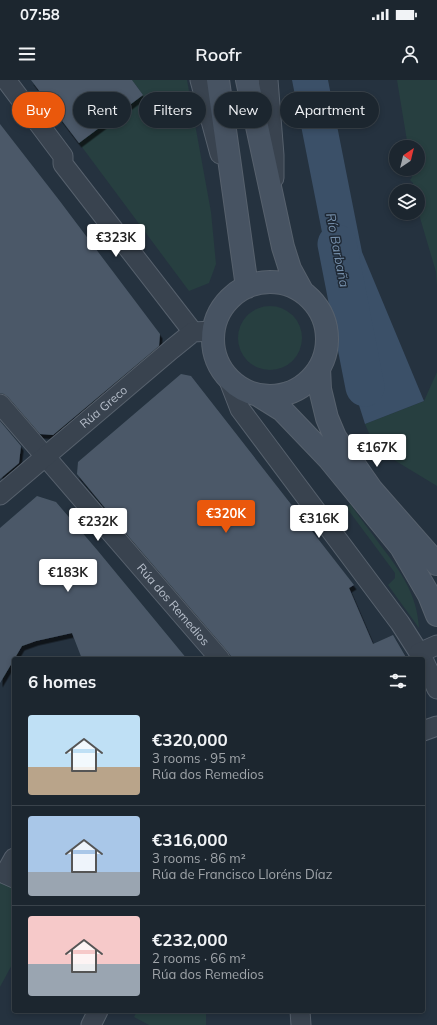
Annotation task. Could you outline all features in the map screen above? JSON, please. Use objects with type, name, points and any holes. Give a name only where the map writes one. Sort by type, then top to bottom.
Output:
[{"type":"street","points":[[6,80],[63,156],[63,164],[203,332],[214,348],[219,364],[228,378],[240,409],[400,623],[422,657]]},
{"type":"street","points":[[200,80],[238,221]]},
{"type":"street","points":[[218,80],[247,287]]},
{"type":"street","points":[[247,80],[285,255],[290,269],[302,292]]},
{"type":"street","points":[[268,80],[274,155],[274,207]]},
{"type":"street","points":[[203,332],[231,297],[247,287],[261,283],[275,282],[289,285],[302,292],[314,303],[323,318],[327,334],[326,351],[319,368],[308,382],[293,391],[276,396],[258,395]]},
{"type":"street","name":"Rúa Greco","points":[[0,496],[172,349],[203,332]]},
{"type":"street","points":[[319,368],[320,389],[327,418],[335,437],[372,490],[437,564]]},
{"type":"street","points":[[228,378],[242,389],[258,395],[282,410],[329,459],[401,547],[429,595],[437,615]]},
{"type":"street","name":"Rúa dos Remedios","points":[[0,404],[218,657]]},
{"type":"street","points":[[419,653],[437,645]]},
{"type":"street","points":[[425,663],[437,688]]},
{"type":"street","points":[[425,730],[437,726]]},
{"type":"street","points":[[12,862],[5,874],[12,877]]},
{"type":"street","points":[[91,1025],[97,1013]]},
{"type":"street","points":[[300,1013],[301,1025]]},
{"type":"green space","points":[[132,80],[187,80],[189,92],[141,92]]},
{"type":"green space","points":[[397,80],[437,80],[437,287],[436,272],[421,220],[425,220],[425,184],[413,184],[410,180],[412,176],[425,176],[425,140],[407,140]]},
{"type":"green space","points":[[139,98],[139,128],[196,128],[211,212],[216,264],[209,283],[189,291],[79,143],[99,128],[131,128],[131,104]]},
{"type":"green space","points":[[270,306],[288,312],[296,320],[302,338],[296,356],[288,364],[270,370],[252,364],[244,356],[238,338],[244,320],[252,312]]},
{"type":"green space","points":[[437,372],[437,486],[376,449],[365,424],[424,401]]},
{"type":"green space","points":[[350,504],[395,565],[407,584],[415,604],[419,628],[388,585],[395,578],[395,573],[346,507]]},
{"type":"green space","points":[[0,877],[12,884],[12,965],[0,987]]},
{"type":"green space","points":[[136,1013],[206,1013],[206,1025],[149,1025],[134,1017]]},
{"type":"water","points":[[292,80],[328,80],[330,92],[294,92]]},
{"type":"water","points":[[301,128],[337,128],[362,252],[424,401],[365,424],[345,361],[348,350],[356,342],[347,296],[332,283]]},
{"type":"building","points":[[31,80],[132,80],[141,92],[139,92],[139,98],[131,104],[131,92],[73,92],[73,128],[99,128],[79,143],[65,125],[65,92],[40,92]]},
{"type":"building","points":[[0,124],[160,334],[159,346],[53,435],[40,434],[8,397],[0,393]]},
{"type":"building","points":[[181,374],[191,376],[354,585],[349,588],[373,644],[393,635],[406,657],[232,657],[77,474],[78,462]]},
{"type":"building","points":[[0,421],[21,446],[19,463],[0,479]]},
{"type":"building","points":[[37,496],[56,502],[185,657],[81,657],[72,633],[36,641],[22,646],[15,657],[12,657],[12,663],[0,683],[0,528]]},
{"type":"waterway","name":"Río Barbaña","points":[[337,244],[365,387]]}]
